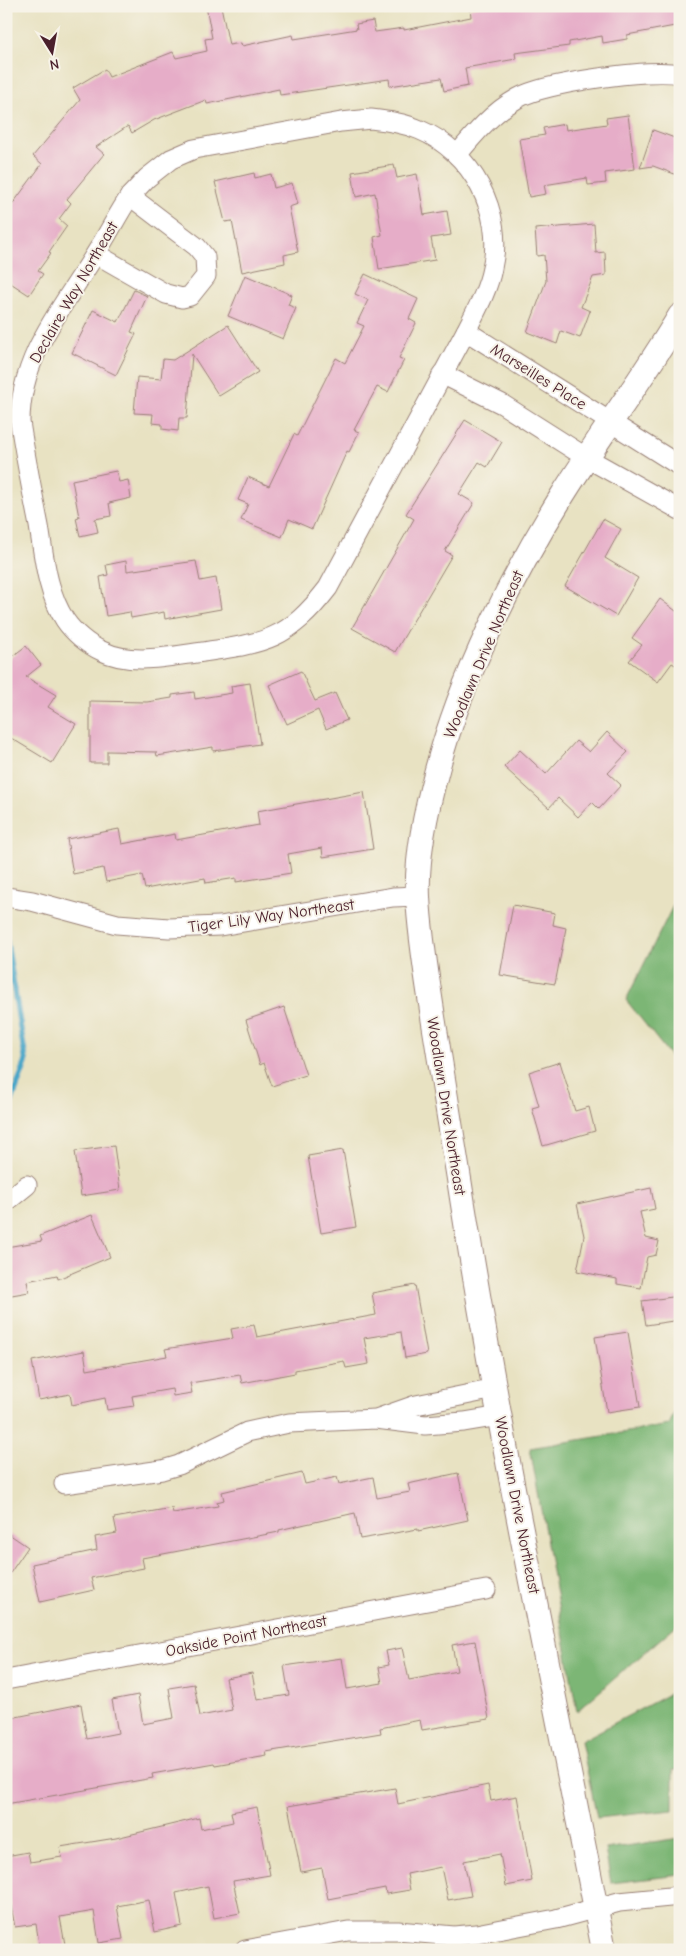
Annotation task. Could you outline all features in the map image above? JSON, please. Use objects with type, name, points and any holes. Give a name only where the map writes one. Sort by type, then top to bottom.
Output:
[{"type":"street","points":[[457,155],[485,122],[502,107],[520,96],[545,88],[647,72],[680,74]]},
{"type":"street","name":"Declaire Way Northeast","points":[[371,119],[399,123],[420,130],[457,155],[475,178],[487,200],[493,222],[493,267],[466,331],[328,588],[313,609],[294,626],[274,638],[250,645],[160,658],[128,658],[102,652],[82,638],[65,621],[56,602],[48,576],[20,422],[20,398],[31,362],[41,340],[96,254],[112,222],[130,196],[147,178],[171,159],[194,149],[340,122],[371,119]]},
{"type":"street","points":[[96,254],[166,294],[176,297],[190,296],[206,276],[205,257],[197,247],[130,196]]},
{"type":"street","name":"Woodlawn Drive Northeast","points":[[604,1950],[500,1416],[468,1240],[426,974],[418,896],[424,827],[438,767],[460,700],[520,566],[587,458],[680,316]]},
{"type":"street","name":"Marseilles Place","points":[[466,331],[680,466]]},
{"type":"street","points":[[442,374],[502,404],[587,458],[680,510]]},
{"type":"street","name":"Tiger Lily Way Northeast","points":[[6,897],[32,901],[117,924],[169,928],[220,926],[393,897],[418,896]]},
{"type":"street","points":[[6,1202],[27,1185]]},
{"type":"street","points":[[376,1419],[416,1405],[495,1389]]},
{"type":"street","points":[[64,1484],[103,1477],[140,1474],[170,1467],[247,1432],[289,1423],[376,1419],[425,1425],[464,1422],[500,1416]]},
{"type":"street","name":"Oakside Point Northeast","points":[[6,1680],[486,1590]]},
{"type":"street","points":[[245,1950],[357,1930],[454,1936],[476,1934],[556,1919],[619,1902],[680,1896]]},
{"type":"green space","points":[[680,892],[680,1068],[626,1000]]},
{"type":"green space","points":[[680,1400],[680,1622],[577,1711],[530,1448],[669,1425]]},
{"type":"green space","points":[[680,1688],[680,1770],[673,1770],[673,1810],[597,1818],[581,1741]]},
{"type":"green space","points":[[680,1838],[680,1875],[611,1883],[605,1849]]},
{"type":"building","points":[[206,6],[221,6],[229,45],[241,43],[242,46],[293,35],[294,39],[357,29],[356,24],[373,21],[375,32],[404,28],[404,30],[471,17],[470,8],[480,6],[680,6],[680,25],[627,35],[627,39],[603,43],[602,36],[569,42],[569,46],[515,53],[516,59],[465,68],[468,86],[444,91],[441,78],[390,86],[389,79],[280,95],[279,89],[207,104],[206,100],[154,120],[132,133],[128,126],[96,147],[104,154],[67,199],[71,203],[59,219],[67,226],[38,271],[43,274],[29,295],[6,280],[6,213],[42,164],[33,156],[80,100],[73,88],[105,69],[109,77],[173,52],[176,58],[207,51],[205,39],[212,38]]},
{"type":"building","points":[[628,115],[635,169],[605,173],[606,183],[588,185],[587,178],[544,185],[546,194],[529,197],[519,139],[545,135],[543,128],[565,124],[566,130],[607,124],[606,118]]},
{"type":"building","points":[[653,130],[680,140],[680,176],[653,166],[640,168]]},
{"type":"building","points":[[394,165],[397,178],[417,174],[424,215],[447,211],[451,235],[431,238],[435,260],[379,269],[374,237],[382,235],[375,193],[356,197],[352,172]]},
{"type":"building","points":[[254,173],[255,178],[271,174],[274,188],[292,183],[298,204],[289,207],[298,252],[284,255],[285,263],[242,272],[232,221],[225,222],[215,182]]},
{"type":"building","points":[[594,224],[596,253],[605,252],[606,275],[593,277],[581,307],[590,311],[580,338],[561,331],[557,344],[527,332],[546,281],[544,255],[537,256],[535,229]]},
{"type":"building","points":[[365,274],[418,299],[409,319],[416,323],[399,358],[404,360],[388,392],[377,387],[354,430],[359,432],[349,452],[347,451],[312,529],[289,519],[282,537],[241,520],[248,504],[238,500],[248,477],[269,486],[294,434],[297,436],[336,358],[345,363],[364,326],[357,323],[368,300],[355,294]]},
{"type":"building","points":[[245,275],[292,295],[288,305],[296,308],[283,339],[228,316]]},
{"type":"building","points":[[134,290],[147,296],[131,332],[136,334],[116,375],[72,353],[93,310],[118,322]]},
{"type":"building","points":[[228,325],[258,372],[219,396],[192,354],[187,418],[179,418],[178,431],[162,429],[162,424],[152,423],[153,414],[134,413],[137,377],[161,379],[163,359],[173,360]]},
{"type":"building","points":[[465,420],[502,442],[487,467],[479,462],[459,494],[474,503],[445,551],[452,555],[395,652],[352,628],[414,519],[406,514]]},
{"type":"building","points":[[116,471],[119,482],[128,480],[131,498],[109,503],[111,516],[95,519],[98,532],[80,536],[76,518],[79,517],[72,480]]},
{"type":"building","points":[[603,519],[621,529],[605,558],[638,578],[616,616],[565,586]]},
{"type":"building","points":[[126,561],[127,571],[196,561],[200,581],[216,578],[221,609],[165,619],[164,612],[131,618],[130,612],[106,616],[100,577],[108,575],[106,565]]},
{"type":"building","points":[[660,599],[680,614],[680,668],[672,663],[658,682],[629,661],[642,645],[632,638]]},
{"type":"building","points":[[26,646],[41,665],[26,677],[56,695],[48,707],[76,724],[52,763],[6,735],[6,661]]},
{"type":"building","points":[[301,671],[315,701],[335,693],[347,720],[326,729],[318,710],[287,724],[269,685]]},
{"type":"building","points":[[250,683],[260,744],[213,751],[213,747],[157,756],[156,752],[107,751],[107,763],[90,763],[90,701],[147,702],[172,698],[172,695],[194,692],[195,699],[232,693],[231,686]]},
{"type":"building","points":[[607,732],[628,752],[608,773],[621,785],[599,809],[592,802],[578,817],[558,798],[549,808],[504,767],[520,750],[546,774],[576,741],[589,752]]},
{"type":"building","points":[[364,792],[373,849],[323,857],[322,848],[288,854],[291,873],[236,882],[236,878],[206,883],[205,878],[145,889],[142,875],[106,882],[103,868],[73,874],[67,839],[119,829],[122,844],[175,834],[176,840],[259,825],[257,811]]},
{"type":"building","points":[[513,905],[555,913],[553,925],[566,928],[555,984],[500,975]]},
{"type":"building","points":[[284,1007],[306,1075],[272,1086],[264,1063],[260,1065],[246,1020]]},
{"type":"building","points":[[560,1062],[575,1111],[589,1107],[595,1131],[543,1146],[532,1108],[539,1106],[529,1072]]},
{"type":"building","points":[[114,1146],[120,1190],[81,1196],[75,1151]]},
{"type":"building","points":[[343,1150],[356,1227],[321,1233],[308,1156]]},
{"type":"building","points":[[651,1188],[655,1209],[640,1212],[646,1238],[659,1241],[656,1255],[647,1257],[641,1288],[617,1284],[617,1279],[577,1271],[584,1236],[577,1204]]},
{"type":"building","points":[[92,1215],[110,1257],[58,1279],[57,1275],[27,1281],[29,1292],[6,1296],[6,1247],[42,1241],[40,1236]]},
{"type":"building","points":[[415,1285],[427,1354],[405,1358],[401,1332],[364,1338],[369,1364],[346,1368],[344,1361],[295,1370],[295,1373],[242,1383],[240,1375],[190,1383],[192,1393],[173,1396],[172,1389],[132,1396],[134,1406],[107,1410],[105,1398],[72,1405],[70,1394],[39,1400],[32,1361],[84,1351],[87,1370],[167,1356],[165,1349],[233,1338],[231,1329],[254,1325],[257,1337],[376,1315],[372,1293]]},
{"type":"building","points":[[680,1296],[680,1320],[646,1325],[642,1301]]},
{"type":"building","points":[[628,1332],[640,1407],[607,1412],[595,1337]]},
{"type":"building","points":[[302,1473],[305,1484],[337,1477],[339,1484],[373,1477],[377,1498],[410,1492],[408,1484],[458,1473],[468,1520],[418,1531],[418,1529],[360,1539],[355,1513],[279,1530],[279,1532],[142,1558],[144,1568],[91,1578],[94,1590],[40,1602],[32,1564],[97,1550],[95,1537],[117,1533],[114,1518],[172,1508],[173,1513],[218,1506],[217,1502],[224,1500],[222,1492]]},
{"type":"building","points":[[6,1532],[28,1547],[6,1579]]},
{"type":"building","points":[[475,1641],[489,1719],[422,1730],[420,1720],[380,1728],[381,1733],[266,1752],[267,1756],[152,1774],[153,1778],[6,1804],[6,1719],[81,1704],[87,1739],[118,1733],[112,1700],[138,1695],[143,1724],[174,1718],[169,1688],[194,1684],[200,1716],[232,1710],[226,1678],[252,1673],[257,1700],[289,1695],[284,1666],[342,1658],[347,1689],[382,1683],[379,1667],[389,1665],[386,1651],[402,1648],[409,1680],[457,1671],[452,1645]]},
{"type":"building","points":[[488,1785],[491,1801],[517,1796],[532,1881],[506,1886],[500,1854],[464,1861],[471,1896],[448,1900],[441,1867],[407,1874],[410,1890],[386,1894],[385,1888],[328,1899],[322,1868],[301,1872],[288,1806],[395,1788],[398,1804]]},
{"type":"building","points":[[257,1807],[270,1875],[233,1881],[240,1913],[214,1918],[208,1886],[176,1893],[182,1926],[155,1932],[149,1900],[117,1906],[123,1939],[99,1943],[94,1911],[60,1917],[66,1950],[40,1950],[36,1924],[15,1927],[6,1880],[6,1856],[28,1852],[30,1862],[62,1857],[60,1847],[116,1838],[199,1818],[201,1829],[233,1822],[231,1812]]},
{"type":"waterway","points":[[6,939],[26,1062],[6,1116]]}]
